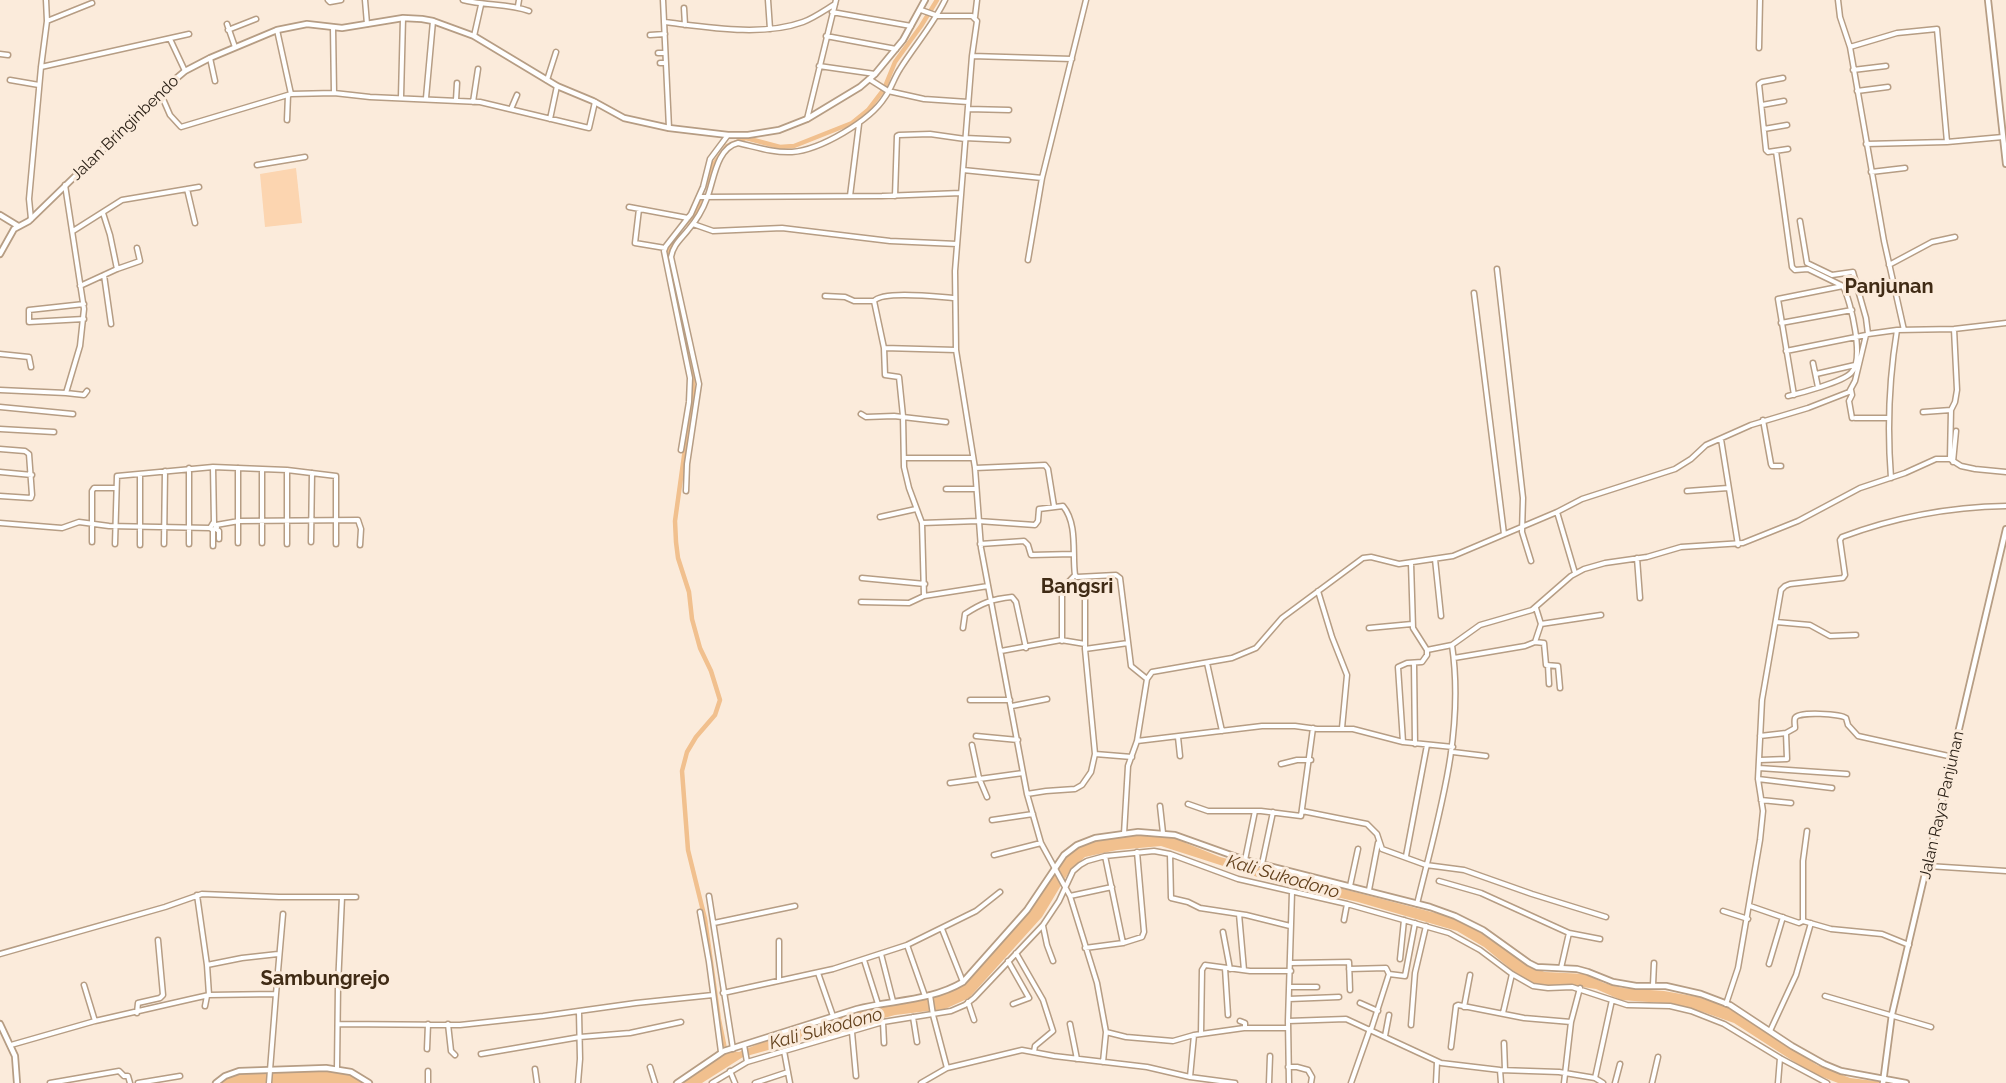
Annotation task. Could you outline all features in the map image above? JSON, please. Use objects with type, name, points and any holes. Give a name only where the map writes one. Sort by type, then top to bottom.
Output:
[{"type":"main road","name":"Jalan Bringinbendo","points":[[18,226],[31,219],[160,92],[185,71],[277,30],[307,24],[352,27],[403,18],[433,21],[474,36],[557,86],[624,118],[669,128],[748,135],[779,129],[807,119],[869,79],[896,49],[925,0]]},
{"type":"main road","points":[[1988,0],[2006,164]]},
{"type":"main road","points":[[0,215],[18,226],[0,254]]},
{"type":"main road","name":"Jalan Raya Panjunan","points":[[1883,1081],[1909,945],[1932,866],[1953,757],[2006,529]]},
{"type":"main road","points":[[677,1083],[727,1050],[744,1047],[833,1016],[878,1004],[944,992],[963,982],[1031,905],[1054,867],[1068,851],[1095,838],[1138,832],[1175,835],[1245,860],[1417,904],[1470,923],[1537,967],[1588,972],[1611,982],[1625,985],[1680,988],[1726,1004],[1824,1064],[1841,1071],[1883,1081],[1906,1083]]},
{"type":"main road","points":[[0,1024],[15,1056],[17,1083]]},
{"type":"main road","points":[[216,1083],[225,1076],[239,1071],[338,1068],[351,1072],[369,1083]]},
{"type":"street","points":[[31,219],[29,199],[40,67],[47,21],[46,0]]},
{"type":"street","points":[[328,0],[329,2],[341,0]]},
{"type":"street","points":[[365,0],[367,24]]},
{"type":"street","points":[[463,0],[481,5],[518,6],[529,11]]},
{"type":"street","points":[[518,6],[519,0]]},
{"type":"street","points":[[663,0],[669,128]]},
{"type":"street","points":[[768,0],[770,29]]},
{"type":"street","points":[[686,491],[687,464],[699,384],[671,257],[674,246],[693,224],[702,198],[726,150],[733,144],[771,151],[800,151],[860,124],[886,96],[885,90],[945,0]]},
{"type":"street","points":[[977,0],[957,244],[954,298],[956,350],[975,468],[980,544],[1027,794],[1041,843],[1070,896],[1097,983],[1106,1032],[1103,1062]]},
{"type":"street","points":[[1028,260],[1042,178],[1086,0]]},
{"type":"street","points":[[1759,48],[1760,0]]},
{"type":"street","points":[[1838,0],[1843,28],[1850,47],[1889,266],[1905,330]]},
{"type":"street","points":[[664,22],[715,28],[770,29],[806,21],[835,2]]},
{"type":"street","points":[[807,119],[835,2]]},
{"type":"street","points":[[47,21],[92,3]]},
{"type":"street","points":[[474,36],[481,5]]},
{"type":"street","points":[[684,9],[685,25]]},
{"type":"street","points":[[921,10],[936,15],[975,17]]},
{"type":"street","points":[[832,12],[911,26]]},
{"type":"street","points":[[401,98],[403,18]]},
{"type":"street","points":[[228,30],[256,20]]},
{"type":"street","points":[[426,98],[433,21]]},
{"type":"street","points":[[227,24],[235,47]]},
{"type":"street","points":[[333,27],[334,93]]},
{"type":"street","points":[[1850,47],[1897,33],[1937,29],[1947,141]]},
{"type":"street","points":[[277,30],[290,94],[287,120]]},
{"type":"street","points":[[40,67],[189,34]]},
{"type":"street","points":[[650,35],[664,34]]},
{"type":"street","points":[[826,36],[896,49]]},
{"type":"street","points":[[170,39],[185,71]]},
{"type":"street","points":[[548,80],[556,52]]},
{"type":"street","points":[[658,53],[665,53]]},
{"type":"street","points":[[0,54],[8,55]]},
{"type":"street","points":[[972,56],[1072,59]]},
{"type":"street","points":[[210,58],[215,81]]},
{"type":"street","points":[[660,63],[666,63]]},
{"type":"street","points":[[819,66],[875,74]]},
{"type":"street","points":[[1853,70],[1886,66]]},
{"type":"street","points":[[473,102],[478,69]]},
{"type":"street","points":[[1783,78],[1760,83],[1766,150],[1768,152],[1788,149]]},
{"type":"street","points":[[869,79],[885,90],[924,99],[968,102]]},
{"type":"street","points":[[10,80],[39,85]]},
{"type":"street","points":[[456,100],[457,83]]},
{"type":"street","points":[[550,119],[557,86]]},
{"type":"street","points":[[1857,91],[1888,87]]},
{"type":"street","points":[[160,92],[170,115],[181,127],[290,94],[334,93],[456,100],[511,109],[589,128],[598,104]]},
{"type":"street","points":[[511,109],[517,95]]},
{"type":"street","points":[[1762,105],[1784,101]]},
{"type":"street","points":[[968,109],[1009,110]]},
{"type":"street","points":[[850,196],[860,124]]},
{"type":"street","points":[[1764,129],[1787,125]]},
{"type":"street","points":[[894,196],[897,136],[899,135],[930,134],[965,139],[1008,140]]},
{"type":"street","points":[[681,450],[689,402],[690,378],[665,248],[702,198],[710,159],[729,135]]},
{"type":"street","points":[[1866,144],[2003,137]]},
{"type":"street","points":[[1776,151],[1792,267],[1795,270],[1808,270],[1843,286],[1852,310],[1855,336],[1855,365],[1848,375],[1788,396]]},
{"type":"street","points":[[257,165],[305,157]]},
{"type":"street","points":[[1871,172],[1905,168]]},
{"type":"street","points":[[963,170],[1042,178]]},
{"type":"street","points":[[65,185],[84,304],[80,346],[66,393]]},
{"type":"street","points":[[73,231],[122,200],[199,187]]},
{"type":"street","points":[[188,189],[195,223]]},
{"type":"street","points":[[702,198],[961,193]]},
{"type":"street","points":[[629,207],[688,218]]},
{"type":"street","points":[[639,209],[635,243],[665,248]]},
{"type":"street","points":[[103,213],[117,268]]},
{"type":"street","points":[[1800,221],[1807,263],[1832,275],[1853,273],[1866,318],[1867,334],[1849,401],[1854,418],[1889,418]]},
{"type":"street","points":[[693,224],[713,231],[782,228],[890,241],[957,244]]},
{"type":"street","points":[[1889,266],[1932,242],[1955,237]]},
{"type":"street","points":[[80,286],[117,268],[140,261],[137,248]]},
{"type":"street","points":[[1497,269],[1523,498],[1522,532],[1531,561]]},
{"type":"street","points":[[104,275],[111,324]]},
{"type":"street","points":[[1794,395],[1779,299],[1843,286]]},
{"type":"street","points":[[1474,293],[1504,534]]},
{"type":"street","points":[[825,296],[844,297],[854,301],[874,301],[880,296],[898,295],[954,298]]},
{"type":"street","points":[[874,301],[884,348],[885,375],[899,377],[904,458],[909,488],[922,522],[924,596]]},
{"type":"street","points":[[84,304],[29,310],[29,321],[84,320]]},
{"type":"street","points":[[1781,323],[1852,310]]},
{"type":"street","points":[[1786,351],[1855,336],[1897,330],[1954,329],[2006,323]]},
{"type":"street","points":[[1952,461],[1951,410],[1957,390],[1954,329]]},
{"type":"street","points":[[1891,478],[1889,418],[1892,363],[1897,330]]},
{"type":"street","points":[[884,348],[956,350]]},
{"type":"street","points":[[0,354],[29,357],[31,367]]},
{"type":"street","points":[[1813,363],[1818,387]]},
{"type":"street","points":[[1816,374],[1855,365]]},
{"type":"street","points":[[0,390],[84,395],[87,391]]},
{"type":"street","points":[[1124,835],[1128,766],[1137,741],[1147,679],[1152,672],[1232,658],[1256,648],[1282,618],[1342,576],[1355,562],[1363,558],[1371,557],[1399,564],[1453,556],[1590,496],[1675,469],[1691,459],[1706,445],[1763,420],[1808,408],[1851,390]]},
{"type":"street","points":[[0,407],[73,414]]},
{"type":"street","points":[[1923,412],[1951,410]]},
{"type":"street","points":[[861,414],[866,417],[903,417],[946,422]]},
{"type":"street","points":[[1763,420],[1771,465],[1780,466]]},
{"type":"street","points":[[0,429],[54,432]]},
{"type":"street","points":[[1952,461],[1956,431]]},
{"type":"street","points":[[1721,439],[1738,545]]},
{"type":"street","points":[[0,449],[29,454],[32,475],[31,498],[0,496]]},
{"type":"street","points":[[904,458],[972,458]]},
{"type":"street","points":[[1426,650],[1452,645],[1479,625],[1516,616],[1536,608],[1575,573],[1605,563],[1681,547],[1738,545],[1792,524],[1860,488],[1936,459],[1952,461],[1975,470],[2006,472]]},
{"type":"street","points":[[975,468],[1045,465],[1048,469],[1054,506]]},
{"type":"street","points":[[213,467],[213,546]]},
{"type":"street","points":[[115,544],[117,476],[213,467],[287,470],[336,476],[336,544]]},
{"type":"street","points":[[189,468],[189,544]]},
{"type":"street","points":[[238,468],[238,543]]},
{"type":"street","points":[[262,470],[262,543]]},
{"type":"street","points":[[287,470],[287,544]]},
{"type":"street","points":[[164,544],[165,471]]},
{"type":"street","points":[[0,472],[32,475]]},
{"type":"street","points":[[311,542],[312,473]]},
{"type":"street","points":[[140,474],[140,545]]},
{"type":"street","points":[[92,542],[93,489],[116,488]]},
{"type":"street","points":[[1687,491],[1728,488]]},
{"type":"street","points":[[946,489],[976,489]]},
{"type":"street","points":[[922,522],[978,521],[1035,525],[1038,521],[1039,509],[1063,506],[1073,532],[1075,575],[1062,589],[1062,640]]},
{"type":"street","points":[[1726,1004],[1738,968],[1748,919],[1763,818],[1758,779],[1762,700],[1781,590],[1785,586],[1840,579],[1845,575],[1840,540],[1842,537],[1889,520],[1913,515],[1975,507],[2006,506]]},
{"type":"street","points":[[880,517],[916,509]]},
{"type":"street","points":[[1557,512],[1575,573]]},
{"type":"street","points":[[0,524],[62,528],[76,522],[141,527],[214,527],[239,521],[359,520],[360,545]]},
{"type":"street","points":[[214,527],[219,531],[219,539]]},
{"type":"street","points":[[980,544],[1027,542],[1031,555],[1073,554]]},
{"type":"street","points":[[1637,558],[1640,598]]},
{"type":"street","points":[[1435,559],[1441,616]]},
{"type":"street","points":[[1403,742],[1397,669],[1400,665],[1425,659],[1426,650],[1412,624],[1411,562]]},
{"type":"street","points":[[1075,575],[1077,577],[1116,575],[1120,578],[1132,669],[1147,679]]},
{"type":"street","points":[[862,579],[925,584]]},
{"type":"street","points":[[861,602],[909,603],[924,596],[988,585]]},
{"type":"street","points":[[1318,591],[1347,675],[1342,728]]},
{"type":"street","points":[[963,628],[965,614],[991,600],[1014,598],[1026,648]]},
{"type":"street","points":[[1027,794],[1075,789],[1082,785],[1091,772],[1095,754],[1085,646],[1084,600]]},
{"type":"street","points":[[1535,642],[1540,624],[1536,608]]},
{"type":"street","points":[[1540,624],[1601,615]]},
{"type":"street","points":[[1776,622],[1806,623],[1830,636],[1856,635]]},
{"type":"street","points":[[1369,628],[1412,624]]},
{"type":"street","points":[[1001,651],[1062,640],[1085,646],[1128,642]]},
{"type":"street","points":[[1454,658],[1525,646],[1535,642],[1544,643],[1549,684]]},
{"type":"street","points":[[1417,904],[1453,750],[1455,700],[1452,645]]},
{"type":"street","points":[[1207,663],[1222,731]]},
{"type":"street","points":[[1414,663],[1415,744]]},
{"type":"street","points":[[1548,665],[1558,666],[1560,688]]},
{"type":"street","points":[[1011,706],[1047,699]]},
{"type":"street","points":[[970,700],[1010,700]]},
{"type":"street","points":[[1760,736],[1786,733],[1795,728],[1795,719],[1798,716],[1840,715],[1846,718],[1858,736],[1953,757]]},
{"type":"street","points":[[1137,741],[1262,726],[1342,728],[1403,742],[1486,756]]},
{"type":"street","points":[[1188,804],[1208,811],[1255,811],[1301,816],[1314,728]]},
{"type":"street","points":[[1760,760],[1787,759],[1786,733]]},
{"type":"street","points":[[976,736],[1018,740]]},
{"type":"street","points":[[1178,737],[1180,756]]},
{"type":"street","points":[[972,745],[979,778],[987,797]]},
{"type":"street","points":[[1406,856],[1427,745]]},
{"type":"street","points":[[1095,754],[1132,757]]},
{"type":"street","points":[[1281,764],[1297,760],[1311,760]]},
{"type":"street","points":[[1759,768],[1847,774]]},
{"type":"street","points":[[950,783],[1023,773]]},
{"type":"street","points":[[1758,779],[1832,788]]},
{"type":"street","points":[[1761,800],[1791,803]]},
{"type":"street","points":[[1160,806],[1163,833]]},
{"type":"street","points":[[1245,860],[1255,811]]},
{"type":"street","points":[[1302,811],[1363,822],[1372,827],[1382,849],[1406,856],[1426,866],[1464,870],[1532,894],[1606,916]]},
{"type":"street","points":[[1262,864],[1273,812]]},
{"type":"street","points":[[992,820],[1033,814]]},
{"type":"street","points":[[1803,921],[1803,861],[1807,831]]},
{"type":"street","points":[[1369,890],[1379,839]]},
{"type":"street","points":[[994,855],[1041,843]]},
{"type":"street","points":[[1350,886],[1358,849]]},
{"type":"street","points":[[712,1083],[747,1060],[784,1052],[883,1022],[956,1009],[968,1002],[1043,926],[1059,901],[1064,883],[1080,865],[1106,856],[1154,851],[1170,854],[1222,874],[1347,904],[1460,938],[1512,974],[1539,987],[1580,988],[1633,1006],[1670,1006],[1690,1011],[1732,1028],[1780,1058],[1827,1083]]},
{"type":"street","points":[[1085,948],[1141,939],[1143,935],[1137,852]]},
{"type":"street","points":[[1170,854],[1171,898],[1200,908],[1290,926]]},
{"type":"street","points":[[1106,856],[1123,943]]},
{"type":"street","points":[[1932,866],[2006,871]]},
{"type":"street","points":[[1439,882],[1481,892],[1569,933],[1600,939]]},
{"type":"street","points":[[1070,896],[1112,887]]},
{"type":"street","points":[[723,993],[818,973],[908,945],[976,911],[1000,892]]},
{"type":"street","points":[[1289,1083],[1288,1021],[1292,892]]},
{"type":"street","points":[[197,895],[207,965],[208,996],[205,1006]]},
{"type":"street","points":[[0,954],[165,907],[197,895],[356,897]]},
{"type":"street","points":[[709,896],[723,993],[727,1050]]},
{"type":"street","points":[[338,1068],[342,897]]},
{"type":"street","points":[[1344,920],[1347,904]]},
{"type":"street","points":[[714,923],[795,906]]},
{"type":"street","points":[[1750,906],[1799,923],[1803,921],[1831,929],[1882,934],[1909,945]]},
{"type":"street","points":[[1723,911],[1748,919]]},
{"type":"street","points":[[700,912],[713,995],[727,1050]]},
{"type":"street","points":[[269,1083],[283,914]]},
{"type":"street","points":[[1239,914],[1244,970]]},
{"type":"street","points":[[1769,964],[1784,917]]},
{"type":"street","points":[[1400,959],[1404,920]]},
{"type":"street","points":[[1389,974],[1405,976],[1415,923]]},
{"type":"street","points":[[1770,1031],[1797,975],[1811,923]]},
{"type":"street","points":[[1043,926],[1053,961]]},
{"type":"street","points":[[1411,1025],[1414,973],[1426,926]]},
{"type":"street","points":[[942,929],[963,982]]},
{"type":"street","points":[[1223,932],[1230,969]]},
{"type":"street","points":[[1561,968],[1569,933]]},
{"type":"street","points":[[137,1013],[138,1003],[160,998],[163,995],[158,940]]},
{"type":"street","points":[[779,941],[779,980]]},
{"type":"street","points":[[908,945],[929,996],[947,1068]]},
{"type":"street","points":[[1016,953],[1043,1000],[1053,1031],[1035,1046],[1034,1052]]},
{"type":"street","points":[[207,965],[278,954]]},
{"type":"street","points":[[881,954],[893,1001]]},
{"type":"street","points":[[864,960],[878,1004]]},
{"type":"street","points":[[1008,961],[1029,997],[1013,1004]]},
{"type":"street","points":[[1291,963],[1349,962],[1350,990]]},
{"type":"street","points":[[1653,985],[1654,963]]},
{"type":"street","points":[[1201,1034],[1202,967],[1207,964],[1244,970],[1291,970]]},
{"type":"street","points":[[1225,968],[1228,1015]]},
{"type":"street","points":[[1349,969],[1386,968],[1389,974],[1351,1083]]},
{"type":"street","points":[[818,973],[833,1016]]},
{"type":"street","points":[[1503,1013],[1512,974]]},
{"type":"street","points":[[1464,1007],[1470,975]]},
{"type":"street","points":[[84,985],[95,1021]]},
{"type":"street","points":[[1290,987],[1317,987]]},
{"type":"street","points":[[1564,1083],[1571,1022],[1580,988]]},
{"type":"street","points":[[11,1045],[95,1021],[208,996],[276,994]]},
{"type":"street","points":[[338,1024],[484,1023],[713,995]]},
{"type":"street","points":[[1825,996],[1931,1027]]},
{"type":"street","points":[[1289,999],[1339,997]]},
{"type":"street","points":[[1595,1078],[1612,1000]]},
{"type":"street","points":[[968,1002],[975,1020]]},
{"type":"street","points":[[1360,1003],[1378,1011]]},
{"type":"street","points":[[1451,1047],[1456,1006],[1460,1005],[1524,1018],[1571,1022]]},
{"type":"street","points":[[578,1083],[579,1012]]},
{"type":"street","points":[[1385,1036],[1389,1015]]},
{"type":"street","points":[[913,1017],[917,1042]]},
{"type":"street","points":[[1288,1021],[1342,1018],[1371,1029],[1437,1062],[1503,1070],[1564,1073],[1595,1078],[1603,1083]]},
{"type":"street","points":[[1240,1021],[1245,1023],[1245,1028]]},
{"type":"street","points":[[480,1054],[580,1037],[630,1033],[681,1022]]},
{"type":"street","points":[[883,1022],[884,1043]]},
{"type":"street","points":[[427,1049],[428,1024]]},
{"type":"street","points":[[448,1024],[451,1051],[455,1055]]},
{"type":"street","points":[[1070,1024],[1077,1059]]},
{"type":"street","points":[[1106,1032],[1159,1041],[1173,1041],[1194,1035],[1245,1028],[1288,1028]]},
{"type":"street","points":[[852,1032],[856,1076]]},
{"type":"street","points":[[1191,1077],[1194,1035]]},
{"type":"street","points":[[1501,1083],[1504,1043]]},
{"type":"street","points":[[744,1047],[747,1060]]},
{"type":"street","points":[[921,1083],[947,1068],[1014,1051],[1147,1067],[1191,1077],[1235,1083]]},
{"type":"street","points":[[784,1052],[790,1083]]},
{"type":"street","points":[[1269,1083],[1270,1056]]},
{"type":"street","points":[[1653,1083],[1658,1057]]},
{"type":"street","points":[[1778,1083],[1780,1058]]},
{"type":"street","points":[[1436,1083],[1437,1062]]},
{"type":"street","points":[[1616,1083],[1620,1064]]},
{"type":"street","points":[[650,1067],[655,1083]]},
{"type":"street","points":[[1288,1067],[1308,1070],[1312,1077],[1311,1083]]},
{"type":"street","points":[[535,1069],[537,1083]]},
{"type":"street","points":[[50,1083],[119,1071],[124,1076],[128,1076],[130,1083]]},
{"type":"street","points":[[428,1071],[428,1083]]},
{"type":"street","points":[[730,1071],[735,1083]]},
{"type":"street","points":[[755,1083],[788,1072]]},
{"type":"street","points":[[138,1083],[180,1076]]},
{"type":"shaded area","points":[[296,168],[302,223],[265,227],[260,174]]},
{"type":"water","points":[[1138,834],[1176,839],[1220,857],[1447,916],[1475,929],[1528,966],[1545,972],[1585,974],[1622,988],[1664,991],[1698,997],[1733,1009],[1817,1065],[1850,1078],[1891,1083],[1838,1083],[1810,1072],[1734,1023],[1703,1012],[1662,1003],[1621,1000],[1596,989],[1576,986],[1545,987],[1524,980],[1484,947],[1457,931],[1358,902],[1276,883],[1161,846],[1117,850],[1085,857],[1069,872],[1042,917],[969,998],[945,1009],[895,1015],[743,1057],[702,1083],[678,1083],[732,1051],[739,1052],[777,1036],[871,1007],[942,994],[965,984],[1032,907],[1052,872],[1067,854],[1093,841]]},
{"type":"water","points":[[333,1070],[351,1075],[364,1083],[218,1083],[228,1076],[245,1072]]},
{"type":"waterway","points":[[705,186],[713,165],[727,146],[746,138],[780,147],[794,146],[852,123],[868,110],[884,89],[895,62],[937,0]]},
{"type":"waterway","points":[[684,225],[696,213],[702,194]]},
{"type":"waterway","points":[[675,236],[668,251],[668,261],[693,371],[693,403],[675,521],[676,542],[700,648],[711,671],[720,700],[715,715],[696,737],[687,752],[682,771],[688,850],[705,919],[726,1054]]},
{"type":"waterway","name":"Kali Sukodono","points":[[1153,837],[1172,838],[1182,843]]},
{"type":"district","name":"Panjunan","points":[[1889,287]]},
{"type":"district","name":"Bangsri","points":[[1077,587]]},
{"type":"district","name":"Sambungrejo","points":[[325,979]]}]
